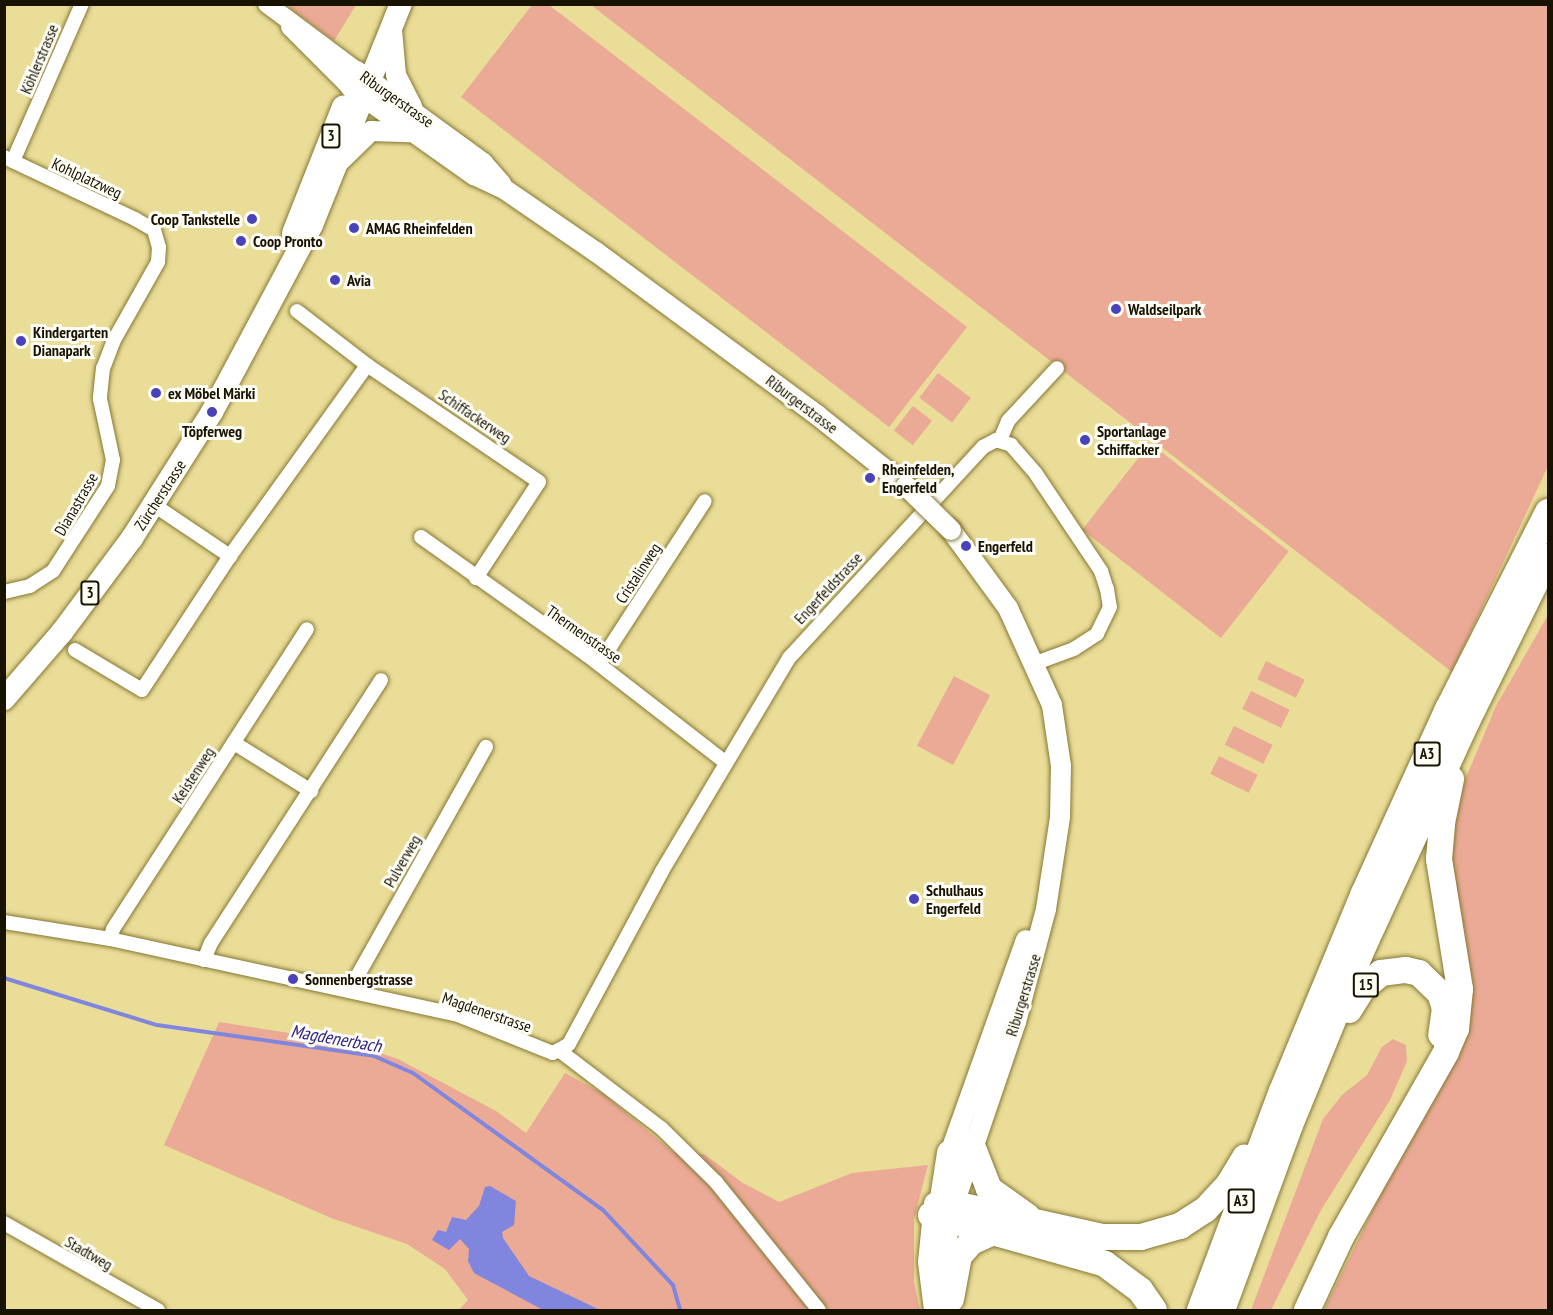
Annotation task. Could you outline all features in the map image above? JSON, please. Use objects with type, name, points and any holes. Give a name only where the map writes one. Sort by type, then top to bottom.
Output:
[{"type":"highway","name":"A3","points":[[1200,1311],[1282,1091],[1406,801],[1548,512]]},
{"type":"highway","name":"A3","points":[[1222,1311],[1290,1125],[1402,859],[1548,557]]},
{"type":"highway","points":[[1307,1311],[1341,1237],[1456,1029],[1460,989],[1441,884],[1439,840],[1467,721]]},
{"type":"highway","name":"15","points":[[1290,1125],[1347,1013],[1362,989],[1381,973],[1406,970],[1419,973],[1440,993],[1445,1026],[1431,1061],[1352,1197],[1293,1311]]},
{"type":"highway","points":[[944,1211],[1001,1218],[1032,1219],[1102,1237],[1158,1233],[1197,1217],[1221,1195],[1282,1091]]},
{"type":"highway","points":[[961,1148],[989,1189],[1032,1219]]},
{"type":"highway","points":[[944,1211],[961,1148]]},
{"type":"highway","points":[[944,1211],[993,1232],[1105,1264],[1140,1290],[1154,1311]]},
{"type":"highway","points":[[946,1307],[959,1256],[971,1242],[993,1232]]},
{"type":"main road","name":"Zürcherstrasse","points":[[284,272],[294,260],[338,164],[385,4]]},
{"type":"main road","name":"Zürcherstrasse","points":[[4,699],[62,632],[154,505],[212,412],[284,272],[301,210],[360,84],[392,26],[401,4]]},
{"type":"main road","points":[[392,26],[396,75],[413,109]]},
{"type":"main road","name":"Riburgerstrasse","points":[[360,84],[413,109],[483,163],[504,189]]},
{"type":"main road","name":"Riburgerstrasse","points":[[360,84],[412,132],[474,175],[504,189],[776,384],[906,486],[951,530],[1008,608],[1035,670],[1050,777],[1040,886],[1023,950],[961,1148]]},
{"type":"main road","name":"Riburgerstrasse","points":[[338,164],[370,131],[412,132]]},
{"type":"main road","points":[[944,1211],[946,1307]]},
{"type":"street","name":"Köhlerstrasse","points":[[9,159],[82,4]]},
{"type":"street","name":"Riburgerstrasse","points":[[267,4],[283,18],[313,35],[360,84]]},
{"type":"street","name":"Kohlplatzweg","points":[[9,159],[154,230]]},
{"type":"street","name":"Dianastrasse","points":[[4,592],[30,586],[53,571],[108,486],[112,444],[100,383],[110,347],[158,262],[154,230]]},
{"type":"street","name":"Schiffackerweg","points":[[297,312],[367,366],[539,482],[476,578]]},
{"type":"street","points":[[75,650],[142,690],[230,556],[367,366]]},
{"type":"street","points":[[1035,670],[1088,642],[1105,622],[1110,607],[1101,572],[1031,467],[1000,440],[1008,421],[1057,368]]},
{"type":"street","name":"Engerfeldstrasse","points":[[560,1051],[569,1044],[725,762],[800,643],[983,447],[1000,440]]},
{"type":"street","name":"Cristalinweg","points":[[599,664],[705,501]]},
{"type":"street","points":[[154,505],[230,556]]},
{"type":"street","name":"Thermenstrasse","points":[[421,537],[599,664],[725,762]]},
{"type":"street","name":"Keistenweg","points":[[110,939],[112,929],[307,629]]},
{"type":"street","points":[[204,960],[211,943],[381,680]]},
{"type":"street","points":[[234,743],[311,791]]},
{"type":"street","name":"Pulverweg","points":[[349,992],[486,747]]},
{"type":"street","name":"Magdenerstrasse","points":[[4,922],[110,939],[458,1016],[539,1049],[553,1053],[560,1051],[661,1128],[716,1182],[819,1311]]},
{"type":"street","name":"Stadtweg","points":[[4,1223],[158,1311]]},
{"type":"shaded area","points":[[292,4],[356,5],[334,41],[290,8]]},
{"type":"shaded area","points":[[532,5],[549,5],[967,327],[889,427],[461,97]]},
{"type":"shaded area","points":[[591,5],[1548,5],[1548,466],[1452,672]]},
{"type":"shaded area","points":[[938,373],[971,398],[952,422],[919,398]]},
{"type":"shaded area","points":[[913,406],[932,421],[913,445],[894,430]]},
{"type":"shaded area","points":[[1150,443],[1289,551],[1221,638],[1082,530]]},
{"type":"shaded area","points":[[1548,615],[1548,1310],[1324,1310],[1470,1011],[1470,968],[1449,848],[1465,780],[1496,706]]},
{"type":"shaded area","points":[[1266,661],[1305,680],[1296,698],[1257,679]]},
{"type":"shaded area","points":[[954,676],[990,695],[953,765],[917,746]]},
{"type":"shaded area","points":[[1251,691],[1290,710],[1281,728],[1242,709]]},
{"type":"shaded area","points":[[1234,726],[1273,745],[1263,764],[1225,745]]},
{"type":"shaded area","points":[[1219,756],[1258,775],[1249,793],[1210,774]]},
{"type":"shaded area","points":[[219,1022],[347,1042],[398,1059],[496,1111],[526,1133],[565,1073],[602,1093],[673,1152],[704,1154],[743,1183],[779,1202],[852,1173],[928,1165],[914,1219],[914,1282],[920,1310],[459,1310],[468,1300],[445,1269],[407,1244],[331,1218],[164,1145]]},
{"type":"shaded area","points":[[1393,1039],[1406,1045],[1407,1061],[1390,1100],[1321,1210],[1271,1310],[1251,1310],[1323,1119],[1342,1095],[1367,1075],[1382,1047]]},
{"type":"water","points":[[490,1186],[516,1201],[514,1225],[502,1232],[503,1238],[529,1276],[600,1310],[543,1310],[474,1273],[468,1261],[469,1249],[460,1239],[449,1250],[432,1240],[438,1230],[446,1232],[452,1217],[466,1220],[479,1206],[485,1187]]},
{"type":"waterway","name":"Magdenerbach","points":[[4,978],[157,1025],[374,1056],[413,1073],[603,1210],[673,1285],[680,1310]]},
{"type":"place","name":"Coop Tankstelle","points":[[252,219]]},
{"type":"place","name":"AMAG Rheinfelden","points":[[354,228]]},
{"type":"place","name":"Coop Pronto","points":[[241,241]]},
{"type":"place","name":"Avia","points":[[335,280]]},
{"type":"place","name":"Waldseilpark","points":[[1116,309]]},
{"type":"place","name":"Kindergarten Dianapark","points":[[21,341]]},
{"type":"place","name":"ex Möbel Märki","points":[[156,393]]},
{"type":"place","name":"Töpferweg","points":[[212,412]]},
{"type":"place","name":"Sportanlage Schiffacker","points":[[1085,440]]},
{"type":"place","name":"Rheinfelden, Engerfeld","points":[[870,478]]},
{"type":"place","name":"Engerfeld","points":[[966,546]]},
{"type":"place","name":"Schulhaus Engerfeld","points":[[914,899]]},
{"type":"place","name":"Sonnenbergstrasse","points":[[293,979]]}]
